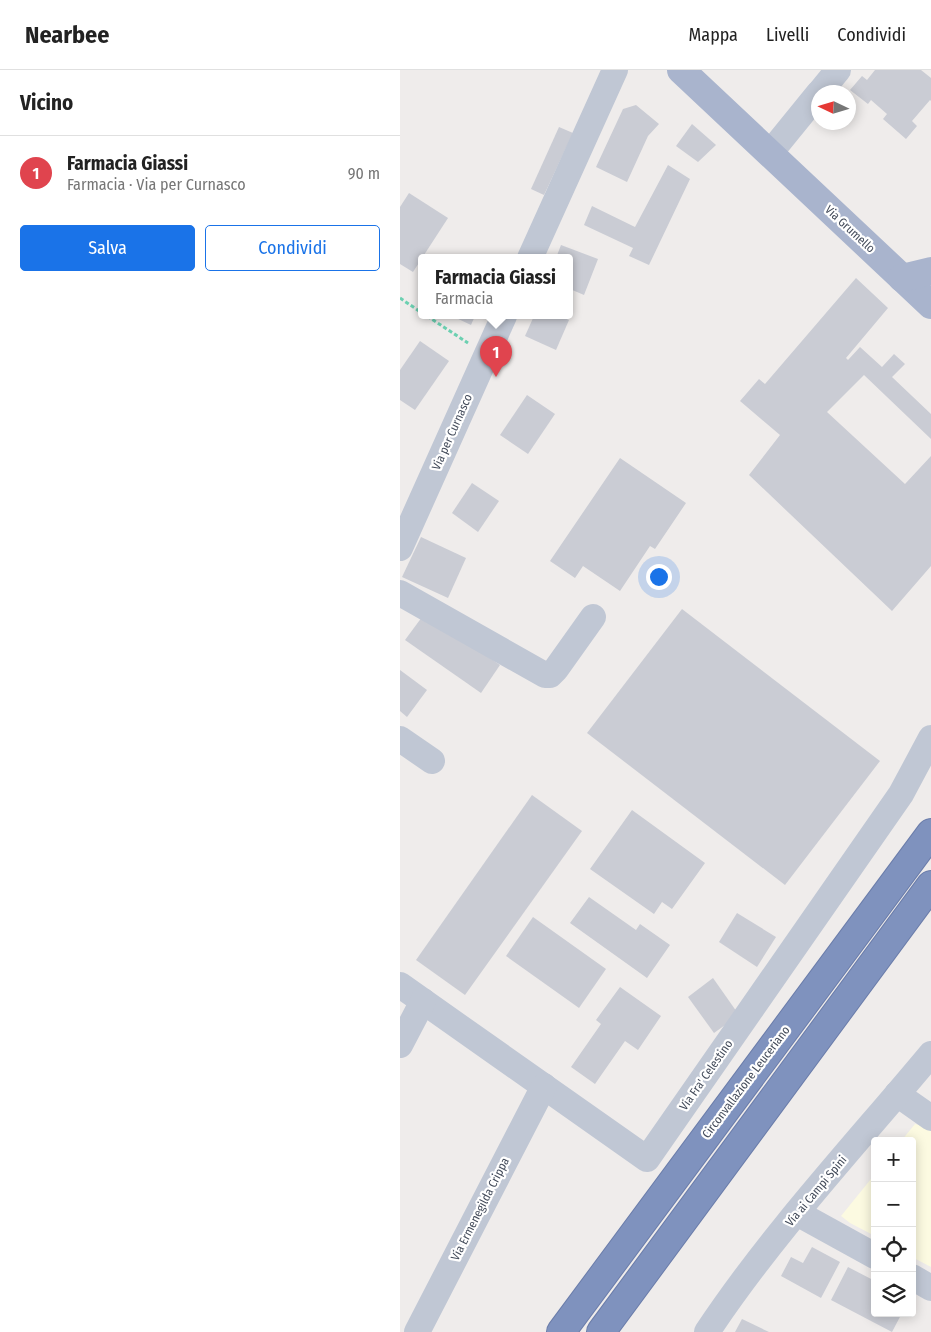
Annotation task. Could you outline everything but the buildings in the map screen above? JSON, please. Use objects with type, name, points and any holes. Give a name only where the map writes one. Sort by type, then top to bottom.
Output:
[{"type":"highway","name":"Circonvallazione Leuceriano","points":[[561,1332],[931,833]]},
{"type":"highway","points":[[601,1332],[931,886]]},
{"type":"highway","points":[[618,1332],[794,1071]]},
{"type":"main road","name":"Via Grumello","points":[[691,73],[770,153],[931,305]]},
{"type":"main road","points":[[902,278],[931,271]]},
{"type":"street","points":[[532,254],[615,70]]},
{"type":"street","points":[[826,85],[838,70]]},
{"type":"street","points":[[770,153],[811,103]]},
{"type":"street","name":"Via per Curnasco","points":[[400,548],[503,319]]},
{"type":"street","points":[[400,593],[545,675],[550,674],[556,669],[593,617]]},
{"type":"street","name":"Via Fra' Celestino","points":[[400,985],[647,1159],[900,794],[931,738]]},
{"type":"street","points":[[400,739],[432,761]]},
{"type":"street","points":[[400,1045],[423,1001]]},
{"type":"street","name":"Via ai Campi Spini","points":[[707,1332],[797,1213],[931,1054]]},
{"type":"street","name":"Via Ermenegilda Crippa","points":[[416,1332],[544,1086]]},
{"type":"street","points":[[897,1094],[931,1118]]},
{"type":"street","points":[[797,1213],[871,1254]]},
{"type":"street","points":[[916,1279],[931,1288]]},
{"type":"path","points":[[400,298],[418,310]]},
{"type":"path","points":[[432,319],[487,355]]},
{"type":"shaded area","points":[[931,1123],[931,1267],[916,1259],[916,1137],[904,1137],[915,1124],[927,1127]]},
{"type":"shaded area","points":[[871,1179],[871,1234],[841,1216]]},
{"type":"place","name":"Farmacia Giassi","points":[[496,377]]}]
